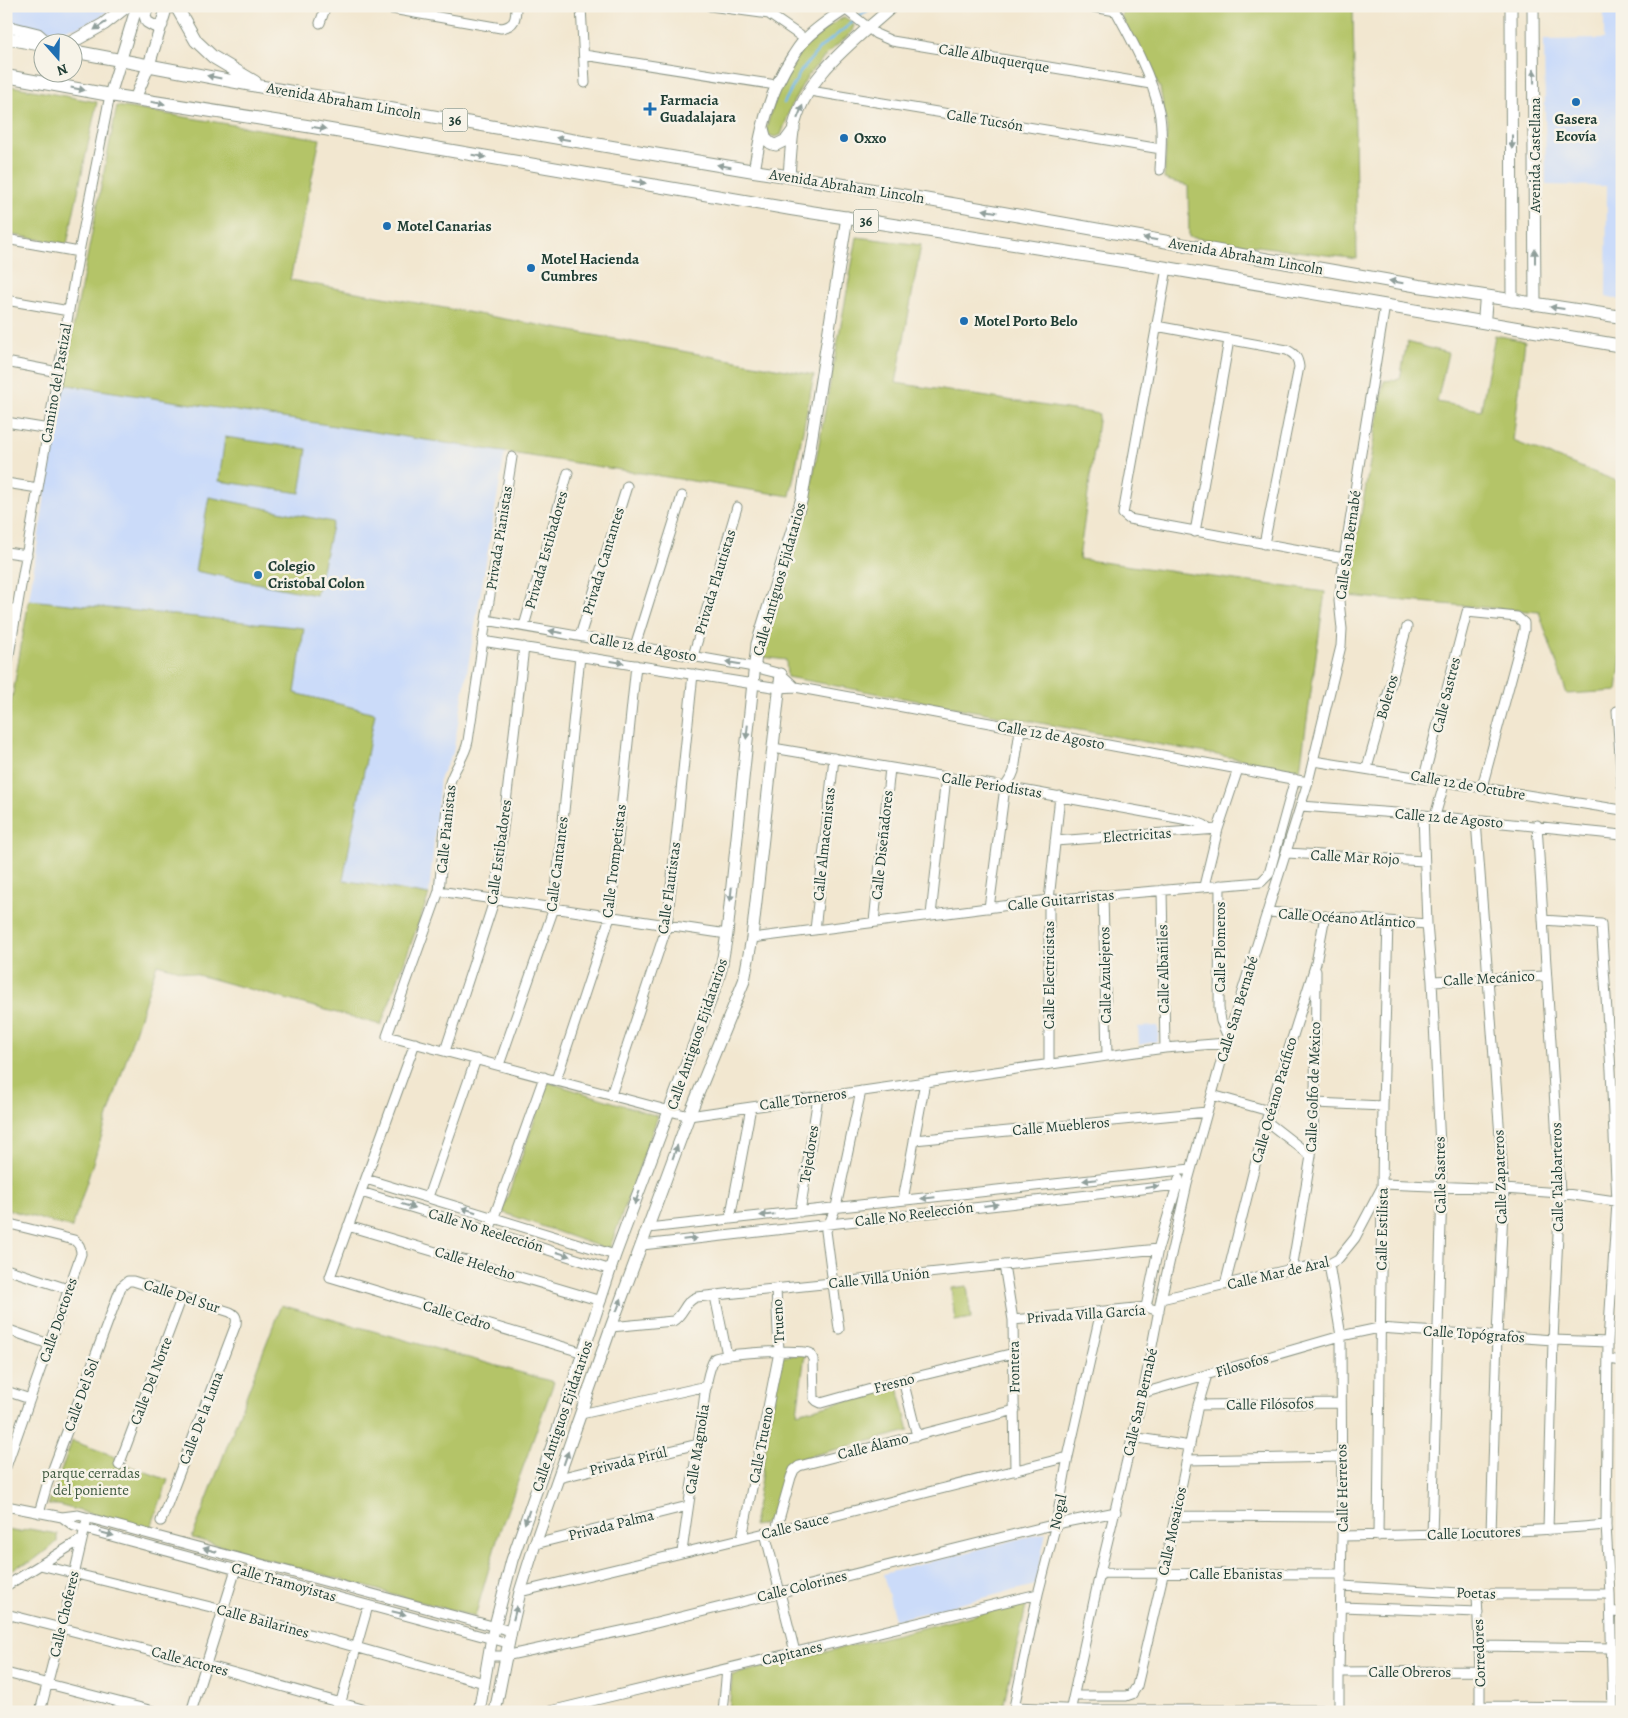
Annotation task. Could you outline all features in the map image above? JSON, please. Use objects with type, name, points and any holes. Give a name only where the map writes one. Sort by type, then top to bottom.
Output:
[{"type":"main road","points":[[82,36],[104,24],[127,6]]},
{"type":"main road","points":[[176,6],[196,41],[207,52],[263,87]]},
{"type":"main road","points":[[6,38],[32,43]]},
{"type":"main road","name":"Avenida Abraham Lincoln","points":[[82,53],[263,87],[838,184],[1486,297],[1622,317]]},
{"type":"main road","name":"36","points":[[6,76],[915,229],[1167,268],[1622,346]]},
{"type":"main road","points":[[1484,322],[1486,297]]},
{"type":"street","points":[[110,95],[137,6]]},
{"type":"street","points":[[148,6],[145,16],[147,22],[154,26],[162,25]]},
{"type":"street","points":[[135,99],[167,6]]},
{"type":"street","points":[[320,23],[326,6]]},
{"type":"street","points":[[375,6],[501,28],[508,27],[514,22],[516,6]]},
{"type":"street","points":[[581,6],[585,83]]},
{"type":"street","points":[[710,6],[769,14]]},
{"type":"street","points":[[758,6],[805,39]]},
{"type":"street","points":[[789,177],[794,130],[800,109],[810,91],[841,52],[893,6]]},
{"type":"street","points":[[1087,6],[1116,9],[1151,84],[1160,113],[1160,170]]},
{"type":"street","name":"Avenida Castellana","points":[[1511,6],[1512,301]]},
{"type":"street","name":"Avenida Castellana","points":[[1533,6],[1535,305]]},
{"type":"street","points":[[754,171],[762,126],[783,70],[805,39],[820,26],[848,8]]},
{"type":"street","name":"Calle Albuquerque","points":[[848,8],[869,28],[892,41],[1151,84]]},
{"type":"street","points":[[6,26],[32,32]]},
{"type":"street","points":[[584,55],[776,85]]},
{"type":"street","name":"Calle Tucsón","points":[[810,91],[1161,148]]},
{"type":"street","name":"Camino del Pastizal","points":[[6,672],[79,252],[110,95]]},
{"type":"street","points":[[762,126],[766,140],[770,144],[776,145],[786,140],[794,130]]},
{"type":"street","name":"Calle Antiguos Ejidatarios","points":[[479,1712],[493,1632],[512,1560],[584,1353],[615,1256],[721,969],[727,934],[754,667],[760,635],[802,498],[847,217]]},
{"type":"street","points":[[6,239],[79,252]]},
{"type":"street","points":[[1167,268],[1123,514],[1129,519],[1344,558]]},
{"type":"street","points":[[6,300],[69,311]]},
{"type":"street","name":"Calle San Bernabé","points":[[1146,1307],[1158,1249],[1207,1112],[1227,1040],[1314,761],[1341,646],[1342,629],[1339,601],[1344,558],[1385,305]]},
{"type":"street","points":[[1156,326],[1287,350],[1296,356],[1299,367],[1264,544]]},
{"type":"street","points":[[1195,532],[1229,340]]},
{"type":"street","points":[[6,362],[58,372]]},
{"type":"street","points":[[6,422],[48,429]]},
{"type":"street","name":"Privada Pianistas","points":[[486,620],[512,457]]},
{"type":"street","name":"Privada Estibadores","points":[[524,626],[568,473]]},
{"type":"street","points":[[6,484],[38,488]]},
{"type":"street","name":"Privada Cantantes","points":[[580,636],[627,486]]},
{"type":"street","points":[[635,646],[682,496]]},
{"type":"street","name":"Privada Flautistas","points":[[693,656],[738,507]]},
{"type":"street","points":[[6,552],[27,555]]},
{"type":"street","points":[[6,608],[16,610]]},
{"type":"street","name":"Calle Sastres","points":[[1424,778],[1467,612],[1517,617],[1521,620],[1524,627],[1482,787]]},
{"type":"street","name":"Calle 12 de Agosto","points":[[486,620],[754,667],[781,674],[795,687]]},
{"type":"street","name":"Calle Pianistas","points":[[387,1036],[439,890],[451,779],[467,748],[486,620]]},
{"type":"street","name":"Boleros","points":[[1367,768],[1406,627]]},
{"type":"street","name":"Calle 12 de Agosto","points":[[482,641],[779,688],[795,687],[1308,782]]},
{"type":"street","name":"Calle Estibadores","points":[[444,1051],[495,898],[524,647]]},
{"type":"street","name":"Calle Cantantes","points":[[499,1065],[554,908],[580,656]]},
{"type":"street","name":"Calle Trompetistas","points":[[556,1080],[610,917],[636,665]]},
{"type":"street","name":"Calle Flautistas","points":[[611,1095],[667,926],[693,674]]},
{"type":"street","name":"Calle Antiguos Ejidatarios","points":[[495,1712],[509,1637],[520,1592],[535,1544],[611,1328],[689,1116],[744,981],[752,938],[781,674]]},
{"type":"street","points":[[1617,711],[1622,786]]},
{"type":"street","points":[[989,908],[1005,787],[1014,770],[1020,730]]},
{"type":"street","name":"Calle Periodistas","points":[[773,748],[1194,820],[1208,829]]},
{"type":"street","name":"Calle Almacenistas","points":[[815,930],[834,758]]},
{"type":"street","name":"Calle 12 de Octubre","points":[[1314,761],[1622,810]]},
{"type":"street","name":"Calle Diseñadores","points":[[874,922],[890,768]]},
{"type":"street","name":"Calle Plomeros","points":[[1204,886],[1218,829],[1238,769]]},
{"type":"street","points":[[931,915],[946,777]]},
{"type":"street","name":"Calle Guitarristas","points":[[752,938],[1049,900],[1204,886],[1255,884],[1266,879],[1269,874],[1294,779]]},
{"type":"street","points":[[1435,816],[1445,781]]},
{"type":"street","name":"Calle Electricistas","points":[[1049,1064],[1049,900],[1060,796]]},
{"type":"street","name":"Calle 12 de Agosto","points":[[1301,806],[1536,825],[1622,835]]},
{"type":"street","name":"Calle Sastres","points":[[1423,815],[1427,924],[1432,981],[1442,1188],[1432,1536]]},
{"type":"street","name":"Calle Zapateros","points":[[1476,820],[1504,1189],[1491,1533]]},
{"type":"street","name":"Calle Talabarteros","points":[[1536,825],[1560,1194],[1553,1340],[1548,1530]]},
{"type":"street","name":"Electricitas","points":[[1056,841],[1218,829]]},
{"type":"street","name":"Calle Mar Rojo","points":[[1286,853],[1424,861]]},
{"type":"street","name":"Calle Plomeros","points":[[1220,885],[1219,1008],[1227,1040]]},
{"type":"street","points":[[439,890],[727,934]]},
{"type":"street","name":"Calle Albañiles","points":[[1162,890],[1165,1048]]},
{"type":"street","name":"Calle Azulejeros","points":[[1103,895],[1107,1056]]},
{"type":"street","name":"Calle Océano Atlántico","points":[[1268,912],[1427,924]]},
{"type":"street","name":"Calle Océano Pacífico","points":[[1225,1285],[1266,1121],[1316,963],[1325,916]]},
{"type":"street","points":[[1480,1709],[1613,1709],[1611,1611],[1606,1525],[1608,1342],[1619,1202],[1601,924],[1543,920]]},
{"type":"street","name":"Calle Estilista","points":[[1378,1536],[1383,1106],[1388,921]]},
{"type":"street","name":"Calle Golfo de México","points":[[1292,1269],[1312,1156],[1315,1103],[1316,963]]},
{"type":"street","name":"Calle Mecánico","points":[[1432,981],[1546,976]]},
{"type":"street","name":"Calle Torneros","points":[[387,1036],[689,1116],[1227,1040]]},
{"type":"street","points":[[348,1226],[415,1043]]},
{"type":"street","points":[[428,1197],[476,1059]]},
{"type":"street","points":[[1611,1070],[1622,1071]]},
{"type":"street","points":[[489,1231],[544,1077]]},
{"type":"street","points":[[904,1200],[925,1082]]},
{"type":"street","points":[[839,1329],[826,1239],[828,1224],[836,1207],[862,1091]]},
{"type":"street","points":[[1212,1095],[1269,1111]]},
{"type":"street","name":"Tejedores","points":[[800,1212],[818,1097]]},
{"type":"street","points":[[1315,1103],[1383,1106]]},
{"type":"street","points":[[730,1219],[751,1107]]},
{"type":"street","name":"Calle Muebleros","points":[[914,1140],[1207,1112]]},
{"type":"street","points":[[1266,1121],[1312,1156]]},
{"type":"street","name":"Calle No Reelección","points":[[648,1228],[1186,1170]]},
{"type":"street","name":"Calle No Reelección","points":[[366,1179],[615,1256]]},
{"type":"street","name":"Calle San Bernabé","points":[[1070,1710],[1143,1392],[1182,1184]]},
{"type":"street","name":"Calle No Reelección","points":[[642,1245],[1182,1184]]},
{"type":"street","points":[[1383,1184],[1442,1188],[1504,1189],[1619,1202]]},
{"type":"street","name":"Calle Mar de Aral","points":[[1161,1299],[1292,1269],[1329,1264],[1338,1259],[1355,1238],[1383,1184]]},
{"type":"street","name":"Calle No Reelección","points":[[361,1192],[611,1270]]},
{"type":"street","name":"Calle Doctores","points":[[6,1223],[74,1240],[81,1248],[81,1254],[30,1399],[8,1451],[6,1467]]},
{"type":"street","name":"Calle Cedro","points":[[348,1226],[330,1277],[584,1353]]},
{"type":"street","name":"Calle Helecho","points":[[348,1226],[601,1301]]},
{"type":"street","name":"Calle Villa Unión","points":[[611,1328],[673,1321],[677,1319],[692,1298],[1158,1249]]},
{"type":"street","name":"Calle Herreros","points":[[1329,1264],[1341,1336],[1342,1586],[1339,1712]]},
{"type":"street","name":"Frontera","points":[[1004,1265],[1013,1320],[1015,1471]]},
{"type":"street","points":[[6,1269],[68,1289]]},
{"type":"street","name":"Calle Del Sur","points":[[128,1281],[230,1312],[234,1315]]},
{"type":"street","name":"Calle Del Sol","points":[[39,1513],[47,1485],[121,1287],[128,1281]]},
{"type":"street","name":"Trueno","points":[[776,1289],[779,1352]]},
{"type":"street","points":[[715,1296],[727,1356],[779,1352]]},
{"type":"street","name":"Calle Del Norte","points":[[119,1464],[182,1297]]},
{"type":"street","name":"Privada Villa García","points":[[1013,1320],[1146,1307],[1159,1311]]},
{"type":"street","name":"Nogal","points":[[1014,1709],[1038,1594],[1056,1524],[1068,1458],[1101,1311]]},
{"type":"street","name":"Calle De la Luna","points":[[162,1521],[236,1324],[237,1319],[234,1315]]},
{"type":"street","name":"Calle Topógrafos","points":[[1341,1336],[1380,1328],[1608,1342]]},
{"type":"street","points":[[6,1329],[49,1344]]},
{"type":"street","name":"Filosofos","points":[[1143,1392],[1207,1376],[1341,1336]]},
{"type":"street","name":"Fresno","points":[[779,1352],[810,1353],[813,1358],[814,1393],[817,1402],[821,1403],[903,1380],[1014,1353]]},
{"type":"street","name":"Calle Trueno","points":[[742,1538],[779,1352]]},
{"type":"street","name":"Calle Magnolia","points":[[682,1552],[707,1386],[713,1360],[727,1356]]},
{"type":"street","points":[[1609,1359],[1622,1361]]},
{"type":"street","name":"Calle Mosaicos","points":[[1074,1696],[1126,1696],[1132,1694],[1138,1686],[1198,1406],[1207,1376]]},
{"type":"street","points":[[903,1380],[917,1436]]},
{"type":"street","points":[[581,1414],[707,1386]]},
{"type":"street","points":[[6,1391],[30,1399]]},
{"type":"street","name":"Calle Filósofos","points":[[1198,1406],[1341,1403]]},
{"type":"street","name":"Calle Álamo","points":[[776,1530],[791,1477],[794,1470],[800,1466],[1015,1410]]},
{"type":"street","points":[[1132,1437],[1190,1446]]},
{"type":"street","name":"Privada Pirúl","points":[[559,1478],[698,1444]]},
{"type":"street","points":[[1187,1460],[1341,1457]]},
{"type":"street","name":"Calle Sauce","points":[[520,1592],[1068,1458]]},
{"type":"street","name":"Calle Tramoyistas","points":[[6,1506],[62,1517],[78,1515],[87,1517],[509,1637]]},
{"type":"street","name":"Privada Palma","points":[[535,1544],[688,1506]]},
{"type":"street","name":"Calle Colorines","points":[[489,1656],[505,1656],[640,1627],[1056,1524],[1116,1512]]},
{"type":"street","points":[[1175,1516],[1342,1517]]},
{"type":"street","name":"Calle Tramoyistas","points":[[62,1517],[74,1526],[368,1606],[493,1632]]},
{"type":"street","name":"Calle Choferes","points":[[40,1712],[87,1517]]},
{"type":"street","name":"Calle Locutores","points":[[1342,1536],[1432,1536],[1606,1525]]},
{"type":"street","points":[[765,1533],[795,1652]]},
{"type":"street","points":[[6,1586],[82,1540]]},
{"type":"street","name":"Calle Bailarines","points":[[40,1565],[223,1610],[484,1683]]},
{"type":"street","points":[[191,1712],[236,1569]]},
{"type":"street","name":"Calle Ebanistas","points":[[1100,1573],[1342,1574]]},
{"type":"street","name":"Poetas","points":[[1342,1586],[1477,1594],[1610,1594]]},
{"type":"street","name":"Capitanes","points":[[546,1712],[572,1708],[1038,1594]]},
{"type":"street","name":"Corredores","points":[[1477,1594],[1480,1646],[1480,1709]]},
{"type":"street","points":[[339,1707],[368,1606]]},
{"type":"street","points":[[1341,1607],[1478,1612]]},
{"type":"street","points":[[1611,1611],[1622,1613]]},
{"type":"street","name":"Calle Actores","points":[[6,1614],[206,1665],[339,1707],[373,1712]]},
{"type":"street","points":[[1480,1646],[1611,1648]]},
{"type":"street","points":[[723,1712],[727,1669]]},
{"type":"street","name":"Calle Obreros","points":[[1339,1672],[1480,1671]]},
{"type":"street","points":[[6,1673],[157,1712]]},
{"type":"street","points":[[1014,1709],[1087,1711],[1323,1710]]},
{"type":"shaded area","points":[[6,6],[113,6],[101,17],[78,27],[40,30],[6,22]]},
{"type":"shaded area","points":[[1604,6],[1622,6],[1622,300],[1606,297],[1607,186],[1546,185],[1544,40],[1604,39]]},
{"type":"shaded area","name":"Colegio Cristobal Colon","points":[[62,384],[505,452],[453,753],[440,777],[429,895],[343,880],[375,714],[295,693],[304,628],[29,600]]},
{"type":"shaded area","points":[[1157,1026],[1159,1033],[1157,1041],[1139,1045],[1138,1027]]},
{"type":"shaded area","points":[[1046,1532],[1035,1585],[895,1620],[883,1574]]},
{"type":"green space","points":[[1123,6],[1353,6],[1357,259],[1189,237],[1188,186],[1164,179],[1167,128],[1160,88],[1121,17]]},
{"type":"green space","points":[[844,17],[852,22],[854,26],[851,33],[826,55],[808,75],[793,102],[781,135],[775,137],[769,135],[766,129],[776,96],[800,51],[820,32]]},
{"type":"green space","points":[[6,85],[97,102],[67,244],[6,234]]},
{"type":"green space","points":[[117,106],[320,139],[290,280],[814,375],[790,496],[62,384]]},
{"type":"green space","points":[[857,237],[921,245],[896,383],[1099,414],[1079,559],[1325,592],[1300,770],[787,677],[786,660],[763,657],[807,509]]},
{"type":"green space","points":[[1495,335],[1525,341],[1513,441],[1622,483],[1622,647],[1617,691],[1567,694],[1539,612],[1347,596],[1384,381],[1400,379],[1407,342],[1448,353],[1437,402],[1481,410]]},
{"type":"green space","points":[[225,437],[307,449],[300,493],[219,481]]},
{"type":"green space","points":[[209,497],[333,522],[316,595],[195,571]]},
{"type":"green space","points":[[29,600],[304,628],[295,693],[375,713],[343,880],[429,895],[381,1025],[157,964],[72,1228],[6,1209],[6,733]]},
{"type":"green space","points":[[548,1082],[658,1116],[609,1250],[502,1212]]},
{"type":"green space","points":[[967,1286],[971,1318],[955,1321],[951,1288]]},
{"type":"green space","points":[[281,1305],[554,1382],[498,1536],[475,1617],[192,1538]]},
{"type":"green space","points":[[805,1354],[797,1413],[898,1387],[909,1431],[802,1458],[785,1471],[773,1513],[765,1524],[753,1526],[781,1357]]},
{"type":"green space","name":"parque cerradas del poniente","points":[[72,1441],[109,1454],[132,1467],[168,1480],[150,1530],[58,1505],[48,1505]]},
{"type":"green space","points":[[29,1529],[57,1534],[57,1542],[31,1562],[19,1565],[6,1574],[6,1530],[19,1532]]},
{"type":"green space","points":[[1027,1602],[1002,1712],[729,1712],[732,1675]]},
{"type":"waterway","points":[[784,103],[801,71],[820,48],[873,6]]},
{"type":"place","name":"Gasera Ecovía","points":[[1576,102]]},
{"type":"place","name":"Farmacia Guadalajara","points":[[650,109]]},
{"type":"place","name":"Oxxo","points":[[844,138]]},
{"type":"place","name":"Motel Canarias","points":[[387,226]]},
{"type":"place","name":"Motel Hacienda Cumbres","points":[[531,268]]},
{"type":"place","name":"Motel Porto Belo","points":[[964,321]]},
{"type":"place","name":"Colegio Cristobal Colon","points":[[258,575]]}]
